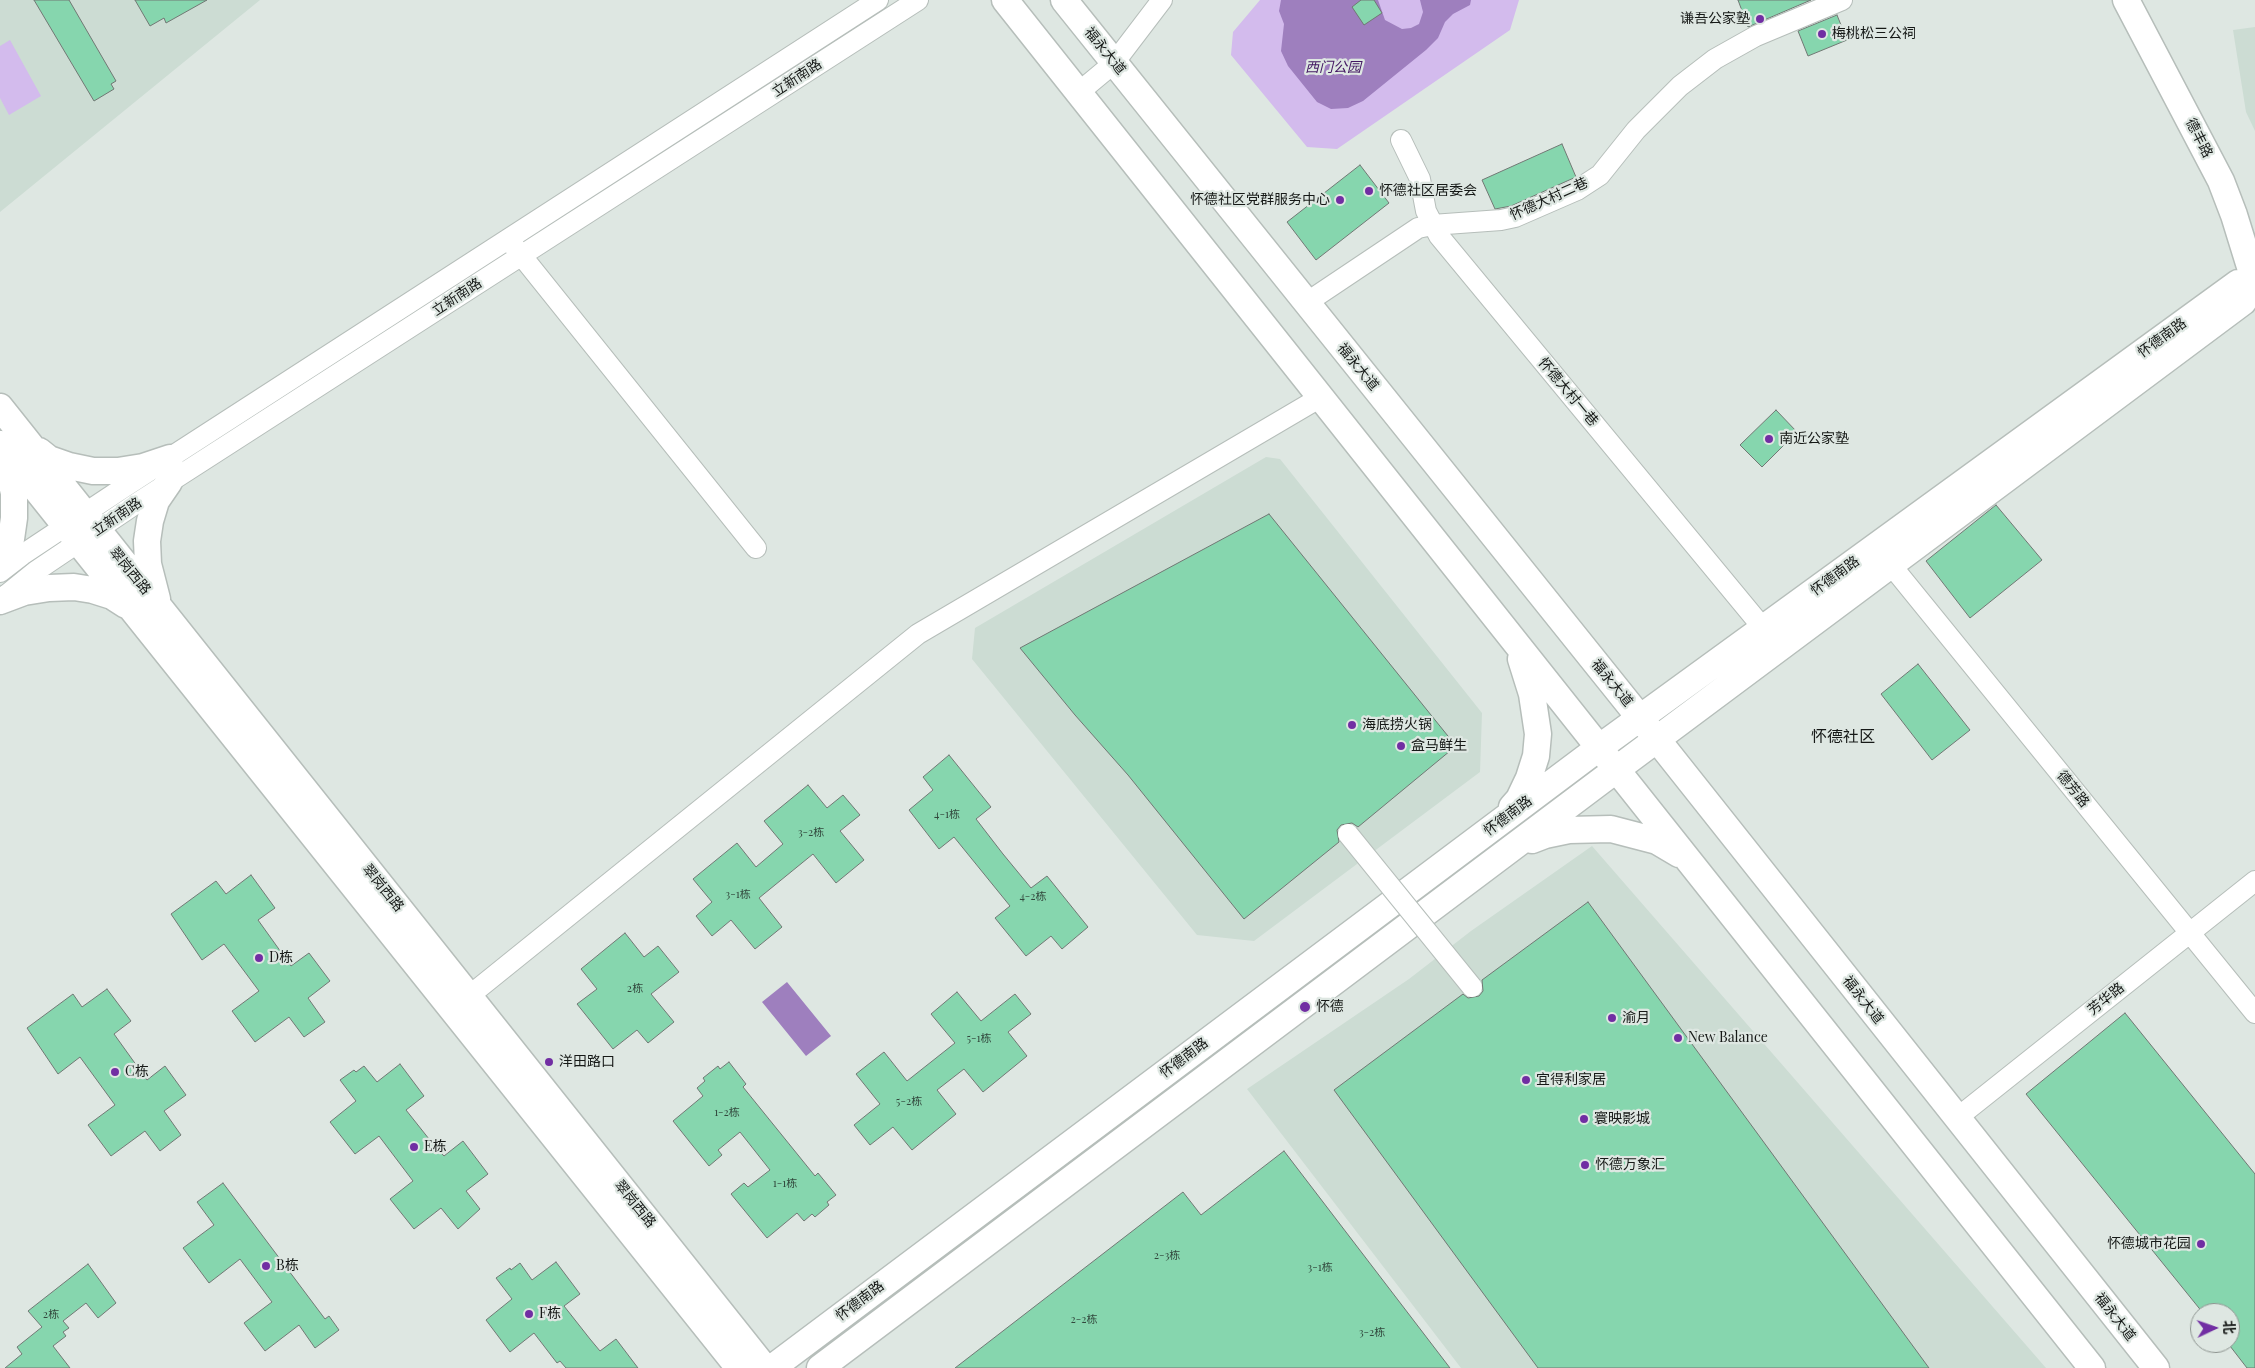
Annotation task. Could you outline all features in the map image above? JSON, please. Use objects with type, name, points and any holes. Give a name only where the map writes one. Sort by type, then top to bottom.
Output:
[{"type":"main road","points":[[1005,0],[2092,1368]]},
{"type":"main road","name":"福永大道","points":[[1064,0],[1640,718],[2156,1368]]},
{"type":"main road","name":"德丰路","points":[[2126,0],[2220,181],[2237,224],[2255,284]]},
{"type":"main road","name":"怀德南路","points":[[772,1368],[1496,825],[1763,628],[2238,283],[2255,284]]},
{"type":"main road","name":"怀德南路","points":[[820,1368],[1617,769],[2243,302],[2255,284]]},
{"type":"main road","name":"翠岗西路","points":[[0,407],[27,442],[132,609],[739,1368]]},
{"type":"main road","points":[[27,442],[49,459],[93,472],[143,467],[169,470],[156,501],[147,541],[148,564],[153,588],[162,611]]},
{"type":"main road","points":[[0,565],[11,539],[14,518],[14,493],[10,469],[1,445]]},
{"type":"main road","name":"翠岗西路","points":[[1,445],[162,611],[765,1368]]},
{"type":"main road","points":[[0,600],[24,592],[74,587],[94,590],[112,596],[132,609]]},
{"type":"main road","points":[[1496,825],[1520,798],[1536,756],[1538,734],[1536,714],[1525,667],[1509,634]]},
{"type":"main road","points":[[1511,849],[1545,835],[1568,830],[1611,829],[1657,841],[1675,851],[1694,867]]},
{"type":"street","name":"立新南路","points":[[0,572],[82,528],[508,239],[878,0]]},
{"type":"street","name":"立新南路","points":[[169,470],[521,255],[918,0]]},
{"type":"street","points":[[1078,93],[1114,63],[1162,0]]},
{"type":"street","name":"怀德大村二巷","points":[[1306,302],[1418,228],[1432,225],[1501,220],[1514,217],[1577,190],[1600,175],[1642,124],[1680,86],[1715,59],[1756,36],[1842,0]]},
{"type":"street","name":"怀德大村一巷","points":[[1401,140],[1420,179],[1426,211],[1432,225],[1763,628]]},
{"type":"street","points":[[508,239],[756,548]]},
{"type":"street","points":[[470,996],[918,634],[1321,397]]},
{"type":"street","name":"立新南路","points":[[0,600],[36,572],[82,528]]},
{"type":"street","name":"德芳路","points":[[1891,565],[2255,1013]]},
{"type":"street","points":[[1348,834],[1472,988]]},
{"type":"street","name":"芳华路","points":[[1957,1118],[2255,881]]},
{"type":"shaded area","points":[[0,0],[260,0],[0,212]]},
{"type":"shaded area","points":[[1281,0],[1378,0],[1385,20],[1402,29],[1411,28],[1419,24],[1423,12],[1420,0],[1471,0],[1470,5],[1453,14],[1445,22],[1438,38],[1426,50],[1363,101],[1348,108],[1331,109],[1317,102],[1288,66],[1281,51],[1284,24],[1279,11]]},
{"type":"shaded area","points":[[2255,27],[2255,131],[2246,112],[2233,30]]},
{"type":"shaded area","points":[[1266,457],[1280,459],[1482,713],[1480,772],[1254,941],[1197,935],[972,659],[975,628]]},
{"type":"shaded area","name":"怀德万象汇","points":[[1592,846],[2046,1368],[1461,1368],[1247,1089],[1409,979],[1471,931]]},
{"type":"shaded area","points":[[787,982],[831,1036],[806,1056],[762,1002]]},
{"type":"green space","name":"西门公园","points":[[1260,0],[1519,0],[1510,30],[1337,149],[1307,147],[1231,55],[1233,32]]},
{"type":"green space","points":[[10,40],[41,96],[9,115],[0,98],[0,46]]},
{"type":"building","points":[[34,0],[69,0],[116,81],[111,84],[114,89],[94,101]]},
{"type":"building","points":[[135,0],[207,0],[166,23],[164,18],[150,26]]},
{"type":"building","points":[[1361,0],[1374,0],[1382,13],[1364,25],[1352,7]]},
{"type":"building","name":"谦吾公家塾","points":[[1738,0],[1811,0],[1748,27]]},
{"type":"building","name":"梅桃松三公祠","points":[[1837,15],[1847,40],[1808,56],[1798,31]]},
{"type":"building","points":[[1562,144],[1576,177],[1511,206],[1495,209],[1482,180]]},
{"type":"building","points":[[1360,165],[1389,203],[1316,260],[1287,222]]},
{"type":"building","name":"南近公家塾","points":[[1776,410],[1797,432],[1762,467],[1740,445]]},
{"type":"building","points":[[1996,505],[2042,560],[1970,618],[1926,561]]},
{"type":"building","points":[[1269,514],[1456,746],[1358,827],[1352,823],[1341,825],[1337,830],[1339,842],[1244,919],[1128,775],[1075,715],[1020,648]]},
{"type":"building","points":[[1918,664],[1970,730],[1932,760],[1881,694]]},
{"type":"building","points":[[949,755],[991,807],[976,819],[1003,854],[1031,888],[1047,876],[1088,927],[1062,949],[1051,936],[1026,956],[995,918],[1010,906],[954,837],[939,849],[909,810],[933,790],[923,777]]},
{"type":"building","points":[[808,785],[827,808],[843,795],[860,815],[840,831],[864,860],[836,883],[813,854],[759,898],[782,927],[755,949],[731,920],[712,936],[696,916],[712,902],[693,879],[737,843],[756,867],[783,844],[764,821]]},
{"type":"building","name":"D栋","points":[[251,875],[275,908],[258,920],[291,966],[309,953],[330,981],[308,998],[325,1022],[304,1037],[289,1017],[255,1042],[232,1011],[259,991],[224,944],[202,960],[171,914],[216,881],[226,894]]},
{"type":"building","name":"怀德万象汇","points":[[1588,902],[1929,1368],[1538,1368],[1334,1090],[1463,994],[1468,998],[1479,996],[1483,991],[1482,980]]},
{"type":"building","points":[[625,933],[644,957],[658,946],[679,972],[651,994],[674,1022],[648,1043],[637,1030],[613,1049],[577,1004],[597,989],[581,969]]},
{"type":"building","name":"C栋","points":[[107,989],[131,1021],[114,1034],[147,1080],[165,1066],[186,1095],[164,1111],[181,1135],[160,1151],[145,1131],[111,1156],[88,1125],[115,1105],[80,1057],[58,1074],[27,1028],[73,994],[82,1007]]},
{"type":"building","points":[[957,992],[981,1021],[1015,994],[1031,1014],[1008,1032],[1027,1056],[983,1092],[964,1069],[937,1090],[956,1114],[912,1150],[893,1127],[870,1145],[854,1125],[880,1104],[856,1074],[884,1052],[907,1081],[955,1043],[931,1014]]},
{"type":"building","name":"怀德城市花园","points":[[2125,1013],[2255,1174],[2255,1368],[2247,1368],[2235,1353],[2240,1353],[2240,1303],[2195,1303],[2026,1094]]},
{"type":"building","points":[[729,1062],[746,1084],[743,1087],[815,1176],[818,1173],[836,1195],[827,1202],[829,1205],[815,1217],[812,1214],[804,1221],[797,1213],[767,1238],[731,1194],[744,1183],[748,1187],[770,1170],[740,1132],[718,1150],[722,1155],[709,1166],[673,1121],[703,1096],[697,1088],[705,1081],[703,1078],[718,1066],[720,1069]]},
{"type":"building","name":"E栋","points":[[400,1064],[424,1096],[406,1110],[433,1144],[444,1156],[463,1141],[488,1174],[466,1191],[480,1209],[458,1229],[441,1208],[414,1229],[390,1199],[413,1181],[379,1136],[355,1154],[330,1122],[356,1101],[340,1080],[354,1070],[356,1072],[364,1066],[377,1082]]},
{"type":"building","points":[[1284,1151],[1450,1368],[955,1368],[1183,1192],[1201,1215]]},
{"type":"building","name":"B栋","points":[[223,1183],[325,1319],[329,1316],[339,1330],[315,1348],[299,1325],[265,1351],[244,1323],[272,1302],[240,1259],[209,1283],[183,1248],[214,1225],[197,1202]]},
{"type":"building","name":"F栋","points":[[556,1262],[580,1294],[564,1306],[600,1351],[616,1339],[638,1368],[566,1368],[560,1361],[557,1363],[534,1333],[510,1352],[486,1320],[512,1299],[496,1278],[520,1263],[532,1280]]},
{"type":"building","points":[[88,1264],[116,1303],[98,1318],[86,1303],[63,1321],[69,1328],[63,1332],[66,1336],[53,1346],[70,1368],[5,1368],[22,1354],[17,1347],[42,1327],[28,1311]]},
{"type":"place","name":"谦吾公家塾","points":[[1760,19]]},
{"type":"place","name":"梅桃松三公祠","points":[[1822,34]]},
{"type":"place","name":"怀德社区居委会","points":[[1369,191]]},
{"type":"place","name":"怀德社区党群服务中心","points":[[1340,200]]},
{"type":"place","name":"南近公家塾","points":[[1769,439]]},
{"type":"place","name":"海底捞火锅","points":[[1352,725]]},
{"type":"place","name":"盒马鲜生","points":[[1401,746]]},
{"type":"place","name":"D栋","points":[[259,958]]},
{"type":"place","name":"怀德","points":[[1305,1007]]},
{"type":"place","name":"渝月","points":[[1612,1018]]},
{"type":"place","name":"New Balance","points":[[1678,1038]]},
{"type":"place","name":"洋田路口","points":[[549,1062]]},
{"type":"place","name":"C栋","points":[[115,1072]]},
{"type":"place","name":"宜得利家居","points":[[1526,1080]]},
{"type":"place","name":"寰映影城","points":[[1584,1119]]},
{"type":"place","name":"E栋","points":[[414,1147]]},
{"type":"place","name":"怀德万象汇","points":[[1585,1165]]},
{"type":"place","name":"怀德城市花园","points":[[2201,1244]]},
{"type":"place","name":"B栋","points":[[266,1266]]},
{"type":"place","name":"F栋","points":[[529,1314]]},
{"type":"district","name":"怀德社区","points":[[1843,737]]}]
